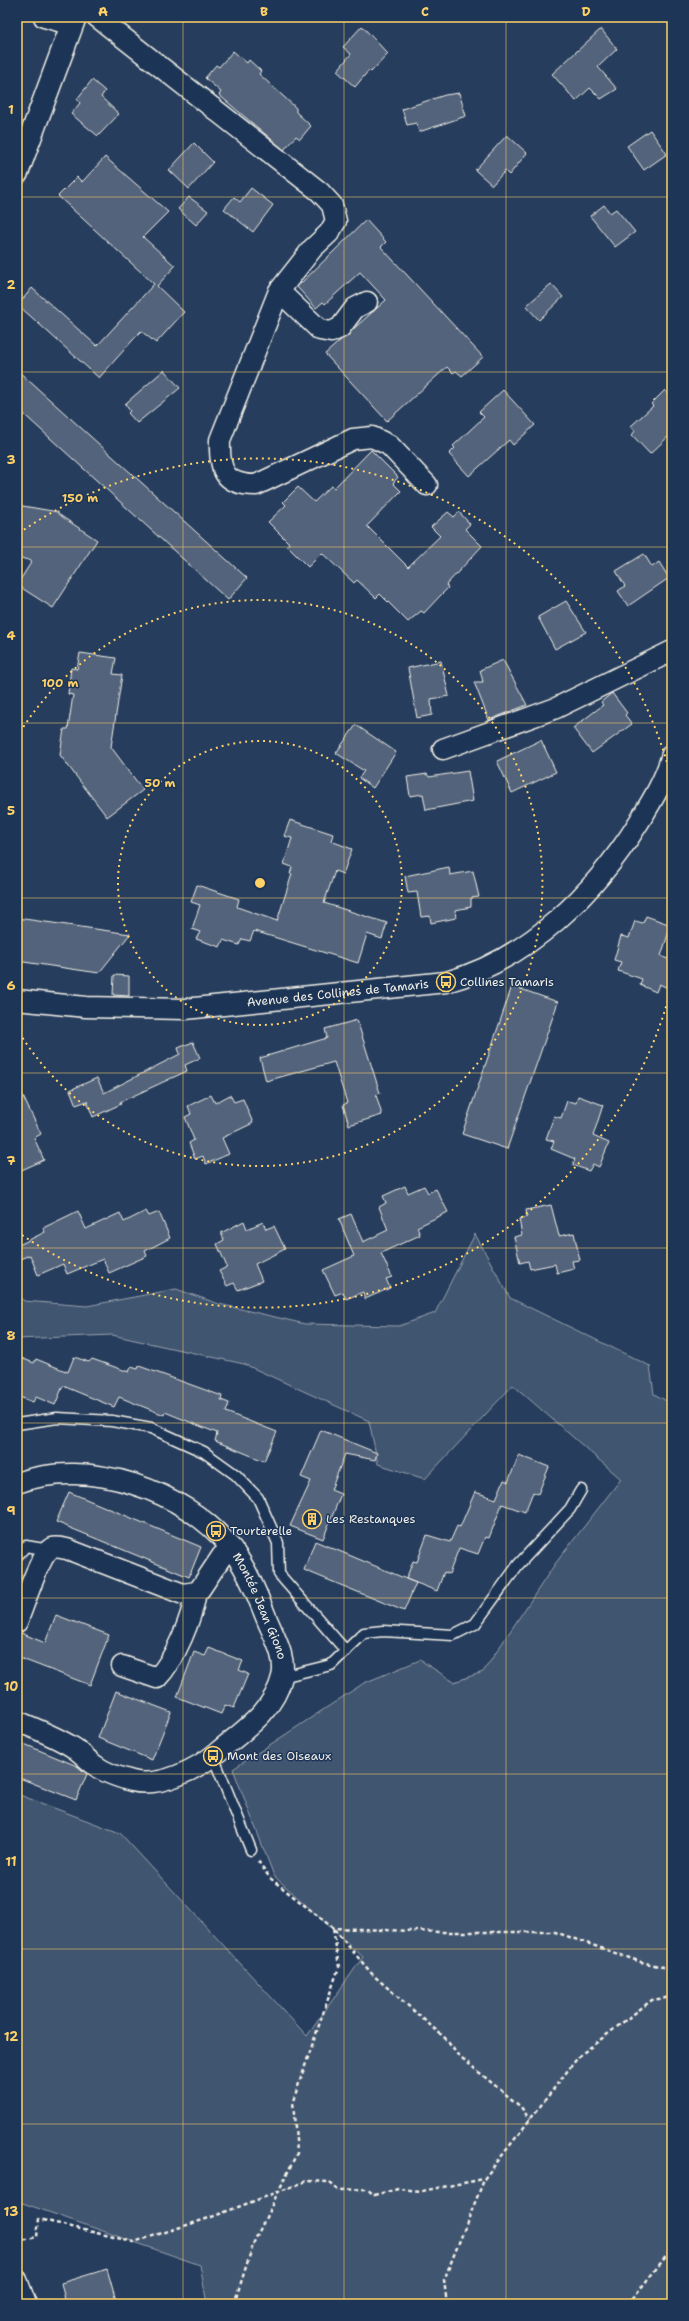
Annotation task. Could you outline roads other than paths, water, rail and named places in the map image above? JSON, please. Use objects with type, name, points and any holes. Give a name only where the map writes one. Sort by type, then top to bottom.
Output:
[{"type":"street","points":[[17,173],[73,21],[44,17]]},
{"type":"street","points":[[97,17],[320,192],[332,205],[336,221],[330,233],[312,249],[279,291],[220,440],[219,461],[227,477],[241,485],[256,485],[353,439],[372,437],[389,445],[428,485]]},
{"type":"street","points":[[279,291],[320,330],[331,332],[340,328],[355,308],[367,302]]},
{"type":"street","points":[[443,749],[556,708],[672,651]]},
{"type":"street","name":"Avenue des Collines de Tamaris","points":[[17,1000],[86,1007],[185,1009],[446,982],[467,976],[489,967],[539,933],[571,908],[593,885],[622,849],[649,807],[670,764],[672,754]]},
{"type":"street","name":"Montée Jean Giono","points":[[17,1483],[46,1477],[83,1474],[123,1481],[181,1505],[216,1531],[232,1549],[257,1594],[280,1653],[282,1677],[269,1706],[260,1716],[213,1756]]},
{"type":"street","points":[[17,1622],[42,1560],[49,1550],[57,1547],[67,1549],[183,1594],[196,1592]]},
{"type":"street","points":[[122,1666],[157,1678],[165,1670],[193,1611],[196,1592],[222,1556],[232,1549]]},
{"type":"street","points":[[17,1721],[76,1749],[97,1767],[132,1781],[152,1783],[187,1770],[213,1756]]},
{"type":"street","points":[[17,2280],[26,2304]]},
{"type":"lane","points":[[17,1424],[57,1418],[112,1421],[151,1428],[204,1452],[236,1475],[258,1498],[278,1543],[279,1574],[346,1651]]},
{"type":"lane","points":[[282,1677],[331,1665],[364,1633],[383,1631],[453,1635],[475,1624],[518,1565],[570,1509],[581,1490]]},
{"type":"lane","points":[[17,1556],[26,1546],[49,1550]]},
{"type":"lane","points":[[213,1756],[251,1850]]},
{"type":"place","name":"Collines Tamaris","points":[[446,982]]},
{"type":"place","name":"Les Restanques","points":[[312,1519]]},
{"type":"place","name":"Tourterelle","points":[[216,1531]]},
{"type":"place","name":"Mont des Oiseaux","points":[[213,1756]]}]
